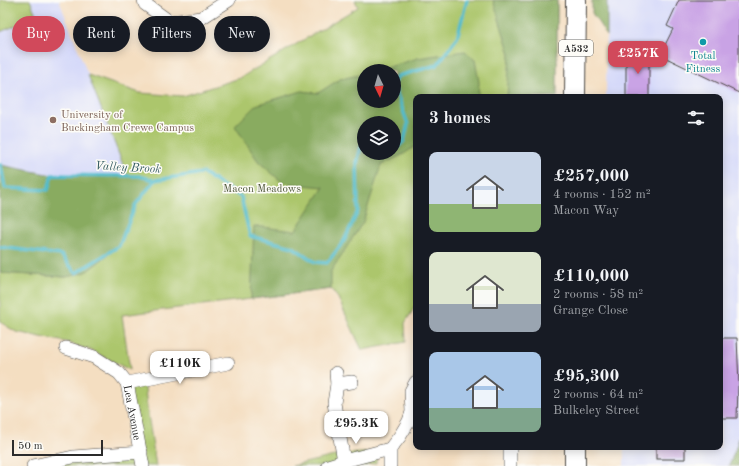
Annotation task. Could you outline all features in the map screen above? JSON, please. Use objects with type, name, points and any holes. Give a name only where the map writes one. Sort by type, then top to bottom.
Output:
[{"type":"main road","name":"A532","points":[[575,94],[576,0]]},
{"type":"main road","points":[[575,450],[575,466]]},
{"type":"street","points":[[144,0],[145,4],[170,22],[201,18],[229,0]]},
{"type":"street","name":"Lea Avenue","points":[[66,348],[94,357],[119,373],[127,383],[143,466]]},
{"type":"street","points":[[127,383],[228,363]]},
{"type":"street","points":[[344,461],[334,403],[337,379],[352,382]]},
{"type":"street","points":[[390,466],[390,449],[409,421],[412,412],[411,390],[413,387]]},
{"type":"street","points":[[328,466],[390,449]]},
{"type":"street","points":[[510,450],[510,466]]},
{"type":"street","points":[[33,466],[73,457],[141,452]]},
{"type":"shaded area","name":"University of Buckingham Crewe Campus","points":[[0,0],[59,0],[73,36],[73,52],[79,52],[127,175],[52,175],[0,165]]},
{"type":"shaded area","points":[[607,0],[739,0],[739,443],[733,466],[624,466],[624,450],[723,450],[723,94],[606,94]]},
{"type":"green space","points":[[0,0],[30,0],[37,16],[12,16],[12,27],[0,32]]},
{"type":"green space","name":"Macon Meadows","points":[[355,0],[557,0],[557,94],[413,94],[413,310],[405,323],[406,342],[362,350],[338,298],[331,289],[122,315],[130,370],[90,350],[66,342],[16,332],[0,322],[0,273],[66,277],[119,246],[134,208],[155,181],[139,176],[127,175],[88,75],[140,93],[183,96],[240,78],[358,7]]},
{"type":"green space","points":[[493,0],[557,0],[557,94],[507,94],[510,54]]},
{"type":"green space","points":[[592,0],[607,0],[607,36],[592,13]]},
{"type":"green space","points":[[465,51],[475,60],[479,82],[478,94],[413,94],[413,148],[401,155],[401,116],[357,116],[357,160],[392,160],[381,165],[363,222],[331,271],[331,289],[251,299],[254,226],[295,231],[324,187],[283,183],[258,161],[235,126],[256,105],[302,91],[318,93],[340,79],[357,75],[357,108],[401,108],[401,64],[399,64],[418,58]]},
{"type":"green space","points":[[0,165],[52,175],[139,176],[155,180],[136,204],[119,246],[86,272],[66,277],[0,273]]},
{"type":"green space","points":[[144,379],[156,466],[33,466],[140,452],[127,383]]},
{"type":"green space","points":[[739,437],[739,466],[729,466],[738,442]]},
{"type":"green space","points":[[377,452],[376,463],[363,466],[292,466],[343,454]]},
{"type":"building","name":"Total Fitness","points":[[679,0],[739,0],[739,93],[660,55],[673,29],[667,26]]},
{"type":"building","points":[[626,53],[649,53],[649,94],[626,94]]},
{"type":"building","points":[[723,338],[737,338],[739,385],[737,418],[723,418]]},
{"type":"building","points":[[656,450],[685,450],[685,459],[656,459]]},
{"type":"waterway","name":"Valley Brook","points":[[401,144],[404,141],[408,124],[394,86],[395,81],[398,76],[437,65],[457,38],[467,0]]},
{"type":"waterway","name":"Valley Brook","points":[[0,165],[5,188],[48,190],[52,175],[139,176],[155,180],[203,173],[241,197],[250,236],[293,247],[315,262],[327,263],[344,241],[358,211],[358,160]]},
{"type":"waterway","points":[[0,247],[61,255],[76,273],[119,246],[136,204],[155,180]]},
{"type":"place","name":"Total Fitness","points":[[703,42]]},
{"type":"place","name":"University of Buckingham Crewe Campus","points":[[53,120]]}]
